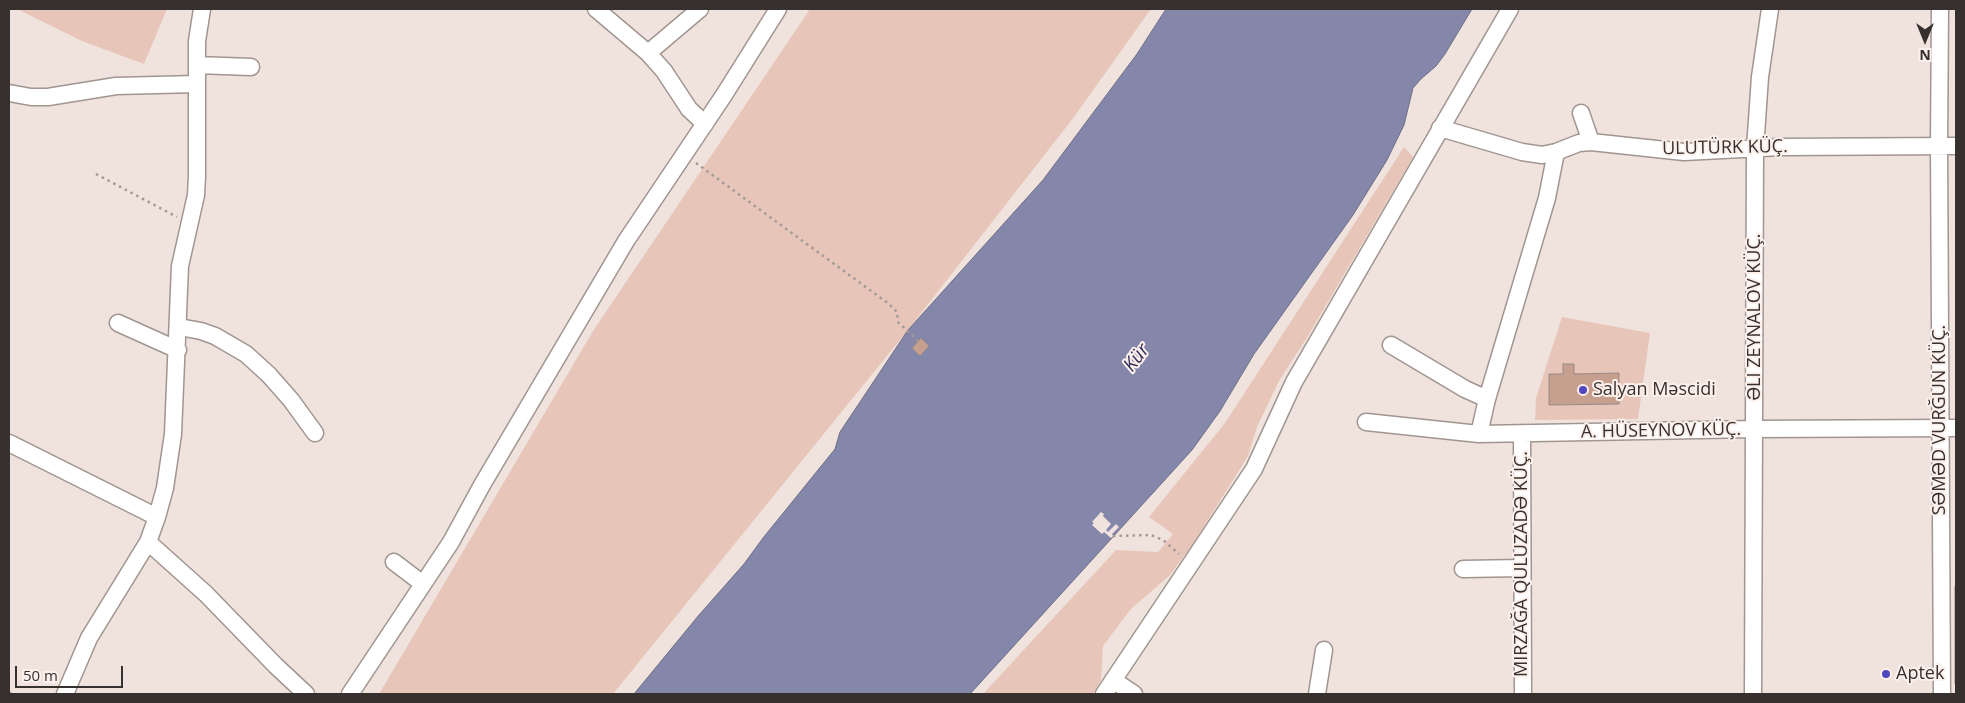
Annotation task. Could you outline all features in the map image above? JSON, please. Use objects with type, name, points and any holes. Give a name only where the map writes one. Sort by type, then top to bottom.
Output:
[{"type":"street","points":[[65,694],[89,638],[148,542],[165,488],[173,434],[180,266],[196,195],[198,176],[196,41],[202,9]]},
{"type":"street","points":[[596,9],[648,53],[664,71],[688,109],[705,124]]},
{"type":"street","points":[[648,53],[700,9]]},
{"type":"street","points":[[350,694],[451,542],[626,241],[705,124],[778,9]]},
{"type":"street","points":[[1134,694],[1108,687],[1254,469],[1294,382],[1510,9]]},
{"type":"street","name":"ƏLI ZEYNALOV KÜÇ.","points":[[1753,694],[1755,149],[1760,77],[1770,9]]},
{"type":"street","name":"SƏMƏD VURĞUN KÜÇ.","points":[[1940,9],[1939,146],[1948,428],[1942,694]]},
{"type":"street","points":[[196,65],[251,67]]},
{"type":"street","points":[[9,93],[31,97],[48,97],[116,86],[197,84]]},
{"type":"street","points":[[1581,114],[1591,142]]},
{"type":"street","name":"ULUTÜRK KÜÇ.","points":[[1440,128],[1534,154],[1556,152],[1580,143],[1591,142],[1684,152],[1814,146],[1956,146]]},
{"type":"street","points":[[1479,434],[1487,399],[1547,198],[1556,152]]},
{"type":"street","points":[[118,323],[178,350]]},
{"type":"street","points":[[178,327],[201,331],[215,336],[246,354],[269,374],[315,433]]},
{"type":"street","points":[[1391,345],[1465,389],[1487,399]]},
{"type":"street","name":"A. HÜSEYNOV KÜÇ.","points":[[1366,422],[1479,434],[1948,428]]},
{"type":"street","name":"MIRZAĞA QULUZADƏ KÜÇ.","points":[[1522,434],[1523,694]]},
{"type":"street","points":[[9,443],[157,517]]},
{"type":"street","points":[[148,542],[212,600],[306,694]]},
{"type":"street","points":[[394,562],[423,584]]},
{"type":"street","points":[[1463,569],[1522,568]]},
{"type":"street","points":[[1318,694],[1324,650]]},
{"type":"path","points":[[684,154],[889,304],[897,312],[898,322],[918,342]]},
{"type":"path","points":[[96,174],[189,223]]},
{"type":"path","points":[[1113,536],[1151,535],[1163,540],[1191,565]]},
{"type":"shaded area","points":[[17,9],[167,9],[144,64],[82,41]]},
{"type":"shaded area","points":[[810,9],[1151,9],[1074,117],[908,330],[613,694],[379,694],[593,331]]},
{"type":"shaded area","points":[[1404,147],[1413,157],[1308,336],[1279,381],[1257,427],[1248,456],[1193,544],[1169,576],[1131,609],[1103,646],[1101,680],[1093,694],[983,694],[1116,550],[1158,552],[1173,534],[1149,517],[1225,423]]},
{"type":"shaded area","points":[[1562,317],[1650,333],[1638,419],[1535,420],[1536,398]]},
{"type":"water","name":"Kür","points":[[1166,9],[1472,9],[1445,54],[1436,66],[1413,88],[1404,125],[1387,160],[1353,215],[1254,354],[1220,411],[1192,450],[970,694],[634,694],[744,564],[835,449],[840,432],[908,330],[1043,180],[1137,54]]},
{"type":"pier","points":[[1101,512],[1111,524],[1106,530],[1108,532],[1116,524],[1119,527],[1112,534],[1111,538],[1104,532],[1102,534],[1092,525],[1094,523],[1092,522]]},
{"type":"building","points":[[921,338],[929,346],[920,356],[912,348]]},
{"type":"building","points":[[1563,364],[1574,364],[1574,374],[1619,373],[1619,404],[1549,405],[1549,374],[1563,374]]},
{"type":"building","points":[[1956,587],[1956,684],[1955,684]]},
{"type":"place","name":"Salyan Məscidi","points":[[1583,390]]},
{"type":"place","name":"Aptek","points":[[1886,674]]}]
